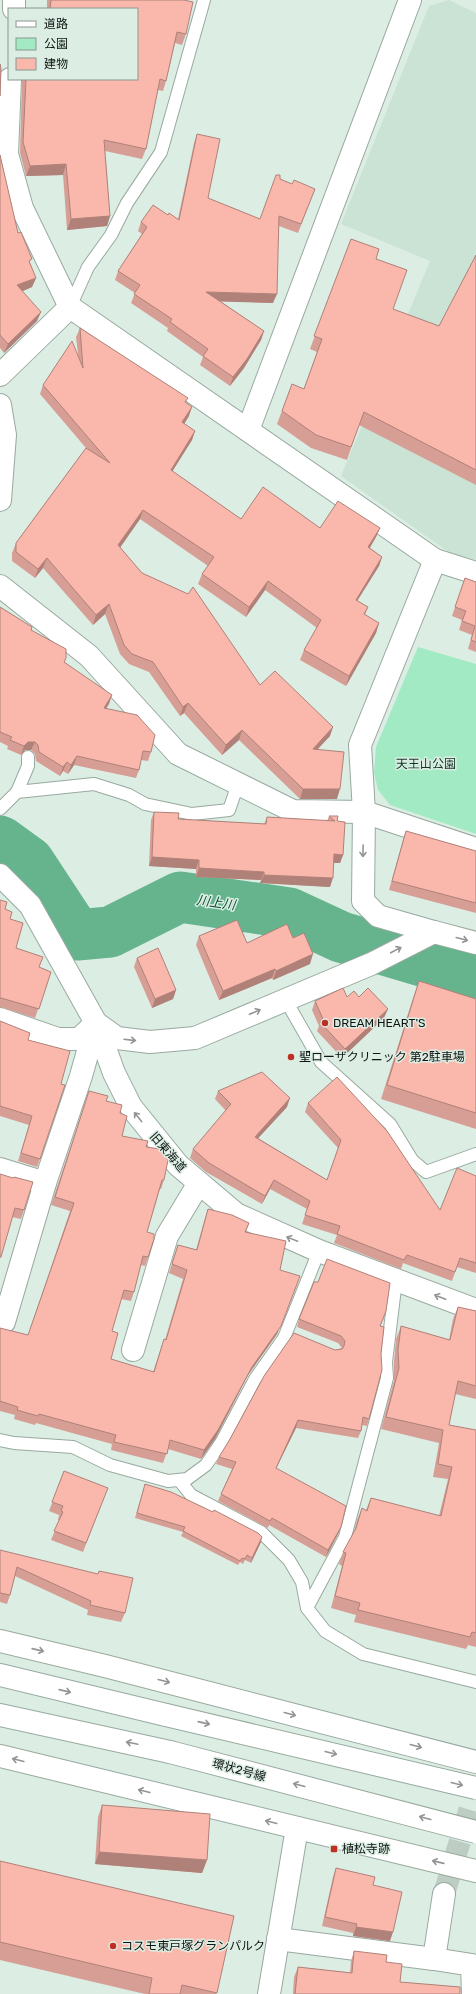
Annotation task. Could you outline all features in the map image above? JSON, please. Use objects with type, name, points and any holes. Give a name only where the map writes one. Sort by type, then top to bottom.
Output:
[{"type":"street","points":[[248,430],[410,0]]},
{"type":"street","points":[[10,80],[7,154],[22,208],[70,307],[435,560],[476,573]]},
{"type":"street","points":[[0,376],[70,307]]},
{"type":"street","points":[[0,405],[5,435],[0,500]]},
{"type":"street","points":[[435,560],[360,745],[364,812],[363,901],[378,916],[428,934],[476,943]]},
{"type":"street","points":[[0,586],[89,656],[178,754],[293,811],[364,812],[476,849]]},
{"type":"street","name":"旧東海道","points":[[0,875],[30,905],[96,1023],[114,1073],[131,1107],[178,1165],[236,1214],[319,1251],[476,1310]]},
{"type":"street","points":[[96,1023],[117,1038],[150,1042],[195,1038],[371,964],[428,934]]},
{"type":"street","points":[[0,1019],[58,1039],[79,1038],[96,1023]]},
{"type":"street","points":[[4,1322],[45,1183],[81,1076],[96,1023]]},
{"type":"street","points":[[0,1169],[45,1183]]},
{"type":"street","points":[[133,1350],[167,1236],[199,1184]]},
{"type":"street","points":[[0,1641],[105,1666],[476,1762]]},
{"type":"street","points":[[0,1675],[476,1788]]},
{"type":"street","name":"環状2号線","points":[[0,1715],[170,1752],[476,1832]]},
{"type":"street","points":[[0,1756],[476,1871]]},
{"type":"street","points":[[270,1994],[297,1828]]},
{"type":"street","points":[[434,1959],[444,1894]]},
{"type":"street","points":[[278,1938],[472,1965],[473,1994]]},
{"type":"lane","points":[[70,307],[88,266],[111,235],[127,203],[161,152],[204,0]]},
{"type":"lane","points":[[0,809],[17,792],[28,766],[28,757]]},
{"type":"lane","points":[[17,792],[94,784],[129,794],[145,804],[192,814],[228,810],[238,784]]},
{"type":"lane","points":[[285,999],[321,1062],[390,1124],[412,1160],[426,1172],[476,1154]]},
{"type":"lane","points":[[0,1440],[14,1443],[73,1447],[110,1466],[168,1481],[187,1479],[206,1465],[221,1443],[255,1379],[284,1338],[319,1251]]},
{"type":"lane","points":[[307,1608],[345,1537],[387,1378],[386,1362],[396,1280]]},
{"type":"lane","points":[[287,1331],[301,1336]]},
{"type":"lane","points":[[179,1480],[191,1495],[261,1532],[288,1560],[302,1582],[307,1608],[325,1631],[363,1654],[476,1682]]},
{"type":"shaded area","points":[[449,0],[476,13],[476,560],[450,553],[341,476],[430,261],[341,224],[429,6]]},
{"type":"green space","name":"天王山公園","points":[[418,647],[476,664],[476,834],[390,805],[378,790],[374,773],[376,747]]},
{"type":"building","points":[[51,0],[184,0],[193,2],[186,34],[177,32],[166,81],[160,79],[146,149],[104,140],[110,216],[71,219],[66,164],[30,166],[23,142],[26,80],[138,80],[138,8],[50,8]]},
{"type":"building","points":[[0,64],[1,69],[0,96]]},
{"type":"building","points":[[197,134],[220,139],[208,198],[260,219],[276,175],[280,175],[280,179],[292,184],[294,180],[315,189],[301,224],[279,216],[277,294],[206,292],[264,331],[247,359],[233,377],[203,356],[208,349],[170,322],[172,319],[134,294],[140,285],[118,271],[147,227],[141,222],[153,205],[179,220]]},
{"type":"building","points":[[0,155],[18,233],[21,232],[32,259],[29,261],[36,278],[17,285],[41,312],[8,344],[0,335]]},
{"type":"building","points":[[351,239],[379,249],[376,259],[407,270],[393,309],[439,326],[476,255],[476,470],[364,412],[351,447],[316,435],[282,411],[292,384],[304,389],[322,339],[314,336]]},
{"type":"building","points":[[80,328],[188,398],[185,402],[192,407],[182,422],[195,431],[171,470],[241,519],[263,487],[320,528],[338,501],[380,528],[368,547],[382,557],[356,600],[368,607],[364,614],[379,623],[349,676],[304,650],[321,620],[268,581],[249,607],[202,574],[214,557],[143,510],[118,545],[142,573],[188,594],[193,587],[260,685],[275,671],[333,727],[313,749],[344,752],[340,789],[303,789],[242,730],[226,745],[188,703],[183,707],[153,662],[132,654],[124,645],[109,604],[96,615],[47,558],[38,569],[16,552],[16,543],[86,448],[110,463],[43,385],[72,341],[83,368]]},
{"type":"building","points":[[465,578],[476,582],[476,642],[471,640],[475,626],[462,621],[466,611],[455,607]]},
{"type":"building","points":[[0,607],[32,627],[31,630],[66,649],[66,658],[64,662],[112,695],[104,708],[137,715],[155,735],[151,752],[143,751],[139,770],[77,756],[71,765],[67,762],[63,767],[39,752],[38,745],[35,742],[28,742],[24,746],[10,740],[12,737],[0,732]]},
{"type":"building","points":[[154,812],[179,813],[178,819],[266,824],[267,817],[335,821],[329,816],[338,816],[337,821],[345,822],[343,855],[334,854],[333,878],[264,875],[264,872],[199,868],[199,860],[152,857]]},
{"type":"building","points":[[406,831],[476,851],[476,903],[392,881]]},
{"type":"building","points":[[0,900],[7,902],[5,909],[12,912],[10,919],[23,923],[16,948],[43,957],[39,967],[51,972],[39,1009],[0,998]]},
{"type":"building","points":[[237,920],[247,943],[287,924],[293,938],[304,933],[313,954],[276,971],[275,969],[223,991],[199,936]]},
{"type":"building","points":[[158,948],[176,990],[155,999],[137,958]]},
{"type":"building","points":[[419,981],[476,999],[476,1113],[387,1085]]},
{"type":"building","points":[[343,988],[347,997],[354,991],[359,997],[368,988],[388,1009],[345,1049],[320,1022],[323,1019],[315,1001]]},
{"type":"building","points":[[0,1021],[30,1033],[28,1040],[70,1051],[61,1084],[65,1085],[40,1159],[21,1153],[32,1116],[0,1106]]},
{"type":"building","points":[[262,1072],[290,1098],[255,1137],[327,1180],[341,1140],[308,1103],[337,1077],[387,1131],[440,1210],[457,1168],[476,1176],[476,1263],[460,1258],[455,1272],[407,1255],[404,1260],[337,1234],[340,1226],[305,1215],[310,1201],[274,1180],[265,1196],[209,1163],[193,1149],[231,1104],[218,1091]]},
{"type":"building","points":[[89,1091],[108,1096],[106,1101],[122,1105],[120,1113],[127,1116],[122,1136],[148,1141],[146,1147],[160,1149],[168,1160],[164,1180],[162,1180],[147,1232],[154,1234],[154,1239],[148,1257],[143,1256],[134,1292],[124,1290],[112,1331],[118,1333],[111,1359],[154,1372],[164,1339],[166,1340],[187,1270],[172,1264],[178,1245],[197,1250],[208,1209],[232,1215],[249,1223],[245,1232],[286,1241],[280,1270],[300,1276],[281,1326],[252,1367],[218,1430],[204,1450],[170,1440],[167,1454],[114,1442],[116,1435],[39,1414],[38,1416],[17,1410],[18,1407],[0,1401],[0,1328],[28,1335],[74,1203],[55,1197]]},
{"type":"building","points":[[0,1174],[33,1182],[24,1210],[15,1208],[1,1257],[0,1257]]},
{"type":"building","points":[[327,1259],[390,1283],[386,1311],[380,1326],[384,1327],[381,1354],[382,1370],[369,1419],[363,1417],[361,1431],[298,1420],[276,1468],[346,1506],[341,1527],[328,1550],[272,1518],[270,1521],[221,1494],[236,1462],[219,1457],[264,1376],[294,1333],[335,1350],[342,1349],[344,1346],[345,1341],[341,1336],[299,1319],[314,1282],[318,1282]]},
{"type":"building","points":[[458,1307],[476,1311],[476,1386],[458,1381],[449,1425],[476,1430],[476,1633],[472,1632],[470,1637],[358,1610],[360,1603],[335,1596],[346,1553],[343,1552],[356,1528],[362,1508],[367,1511],[371,1498],[441,1516],[452,1467],[438,1464],[443,1430],[386,1417],[399,1368],[398,1350],[401,1326],[450,1340]]},
{"type":"building","points":[[64,1471],[108,1488],[86,1543],[54,1531],[63,1512],[61,1511],[63,1506],[52,1502]]},
{"type":"building","points":[[145,1484],[171,1492],[213,1512],[214,1510],[258,1533],[262,1537],[252,1558],[247,1555],[245,1559],[242,1558],[240,1561],[183,1531],[185,1527],[137,1513]]},
{"type":"building","points":[[0,1550],[98,1574],[99,1571],[133,1578],[125,1613],[90,1605],[91,1601],[17,1567],[10,1595],[0,1593]]},
{"type":"building","points":[[102,1805],[210,1814],[207,1860],[99,1852]]},
{"type":"building","name":"コスモ東戸塚グランパルク","points":[[0,1861],[234,1916],[217,1993],[182,1985],[180,1994],[149,1994],[152,1978],[0,1942]]},
{"type":"building","points":[[336,1868],[375,1877],[373,1885],[402,1892],[393,1932],[356,1927],[357,1924],[325,1917]]},
{"type":"building","points":[[354,1951],[387,1955],[386,1962],[402,1964],[400,1982],[460,1987],[460,1994],[295,1994],[298,1967],[352,1973]]},
{"type":"waterway","name":"川上川","points":[[0,841],[29,862],[77,935],[110,932],[180,897],[289,913],[341,937],[476,977]]},
{"type":"tunnel","points":[[444,1894],[476,1788]]},
{"type":"place","name":"DREAM HEART'S","points":[[325,1023]]},
{"type":"place","name":"聖ローザクリニック 第2駐車場","points":[[291,1057]]},
{"type":"place","name":"植松寺跡","points":[[334,1849]]},
{"type":"place","name":"コスモ東戸塚グランパルク","points":[[113,1946]]}]
